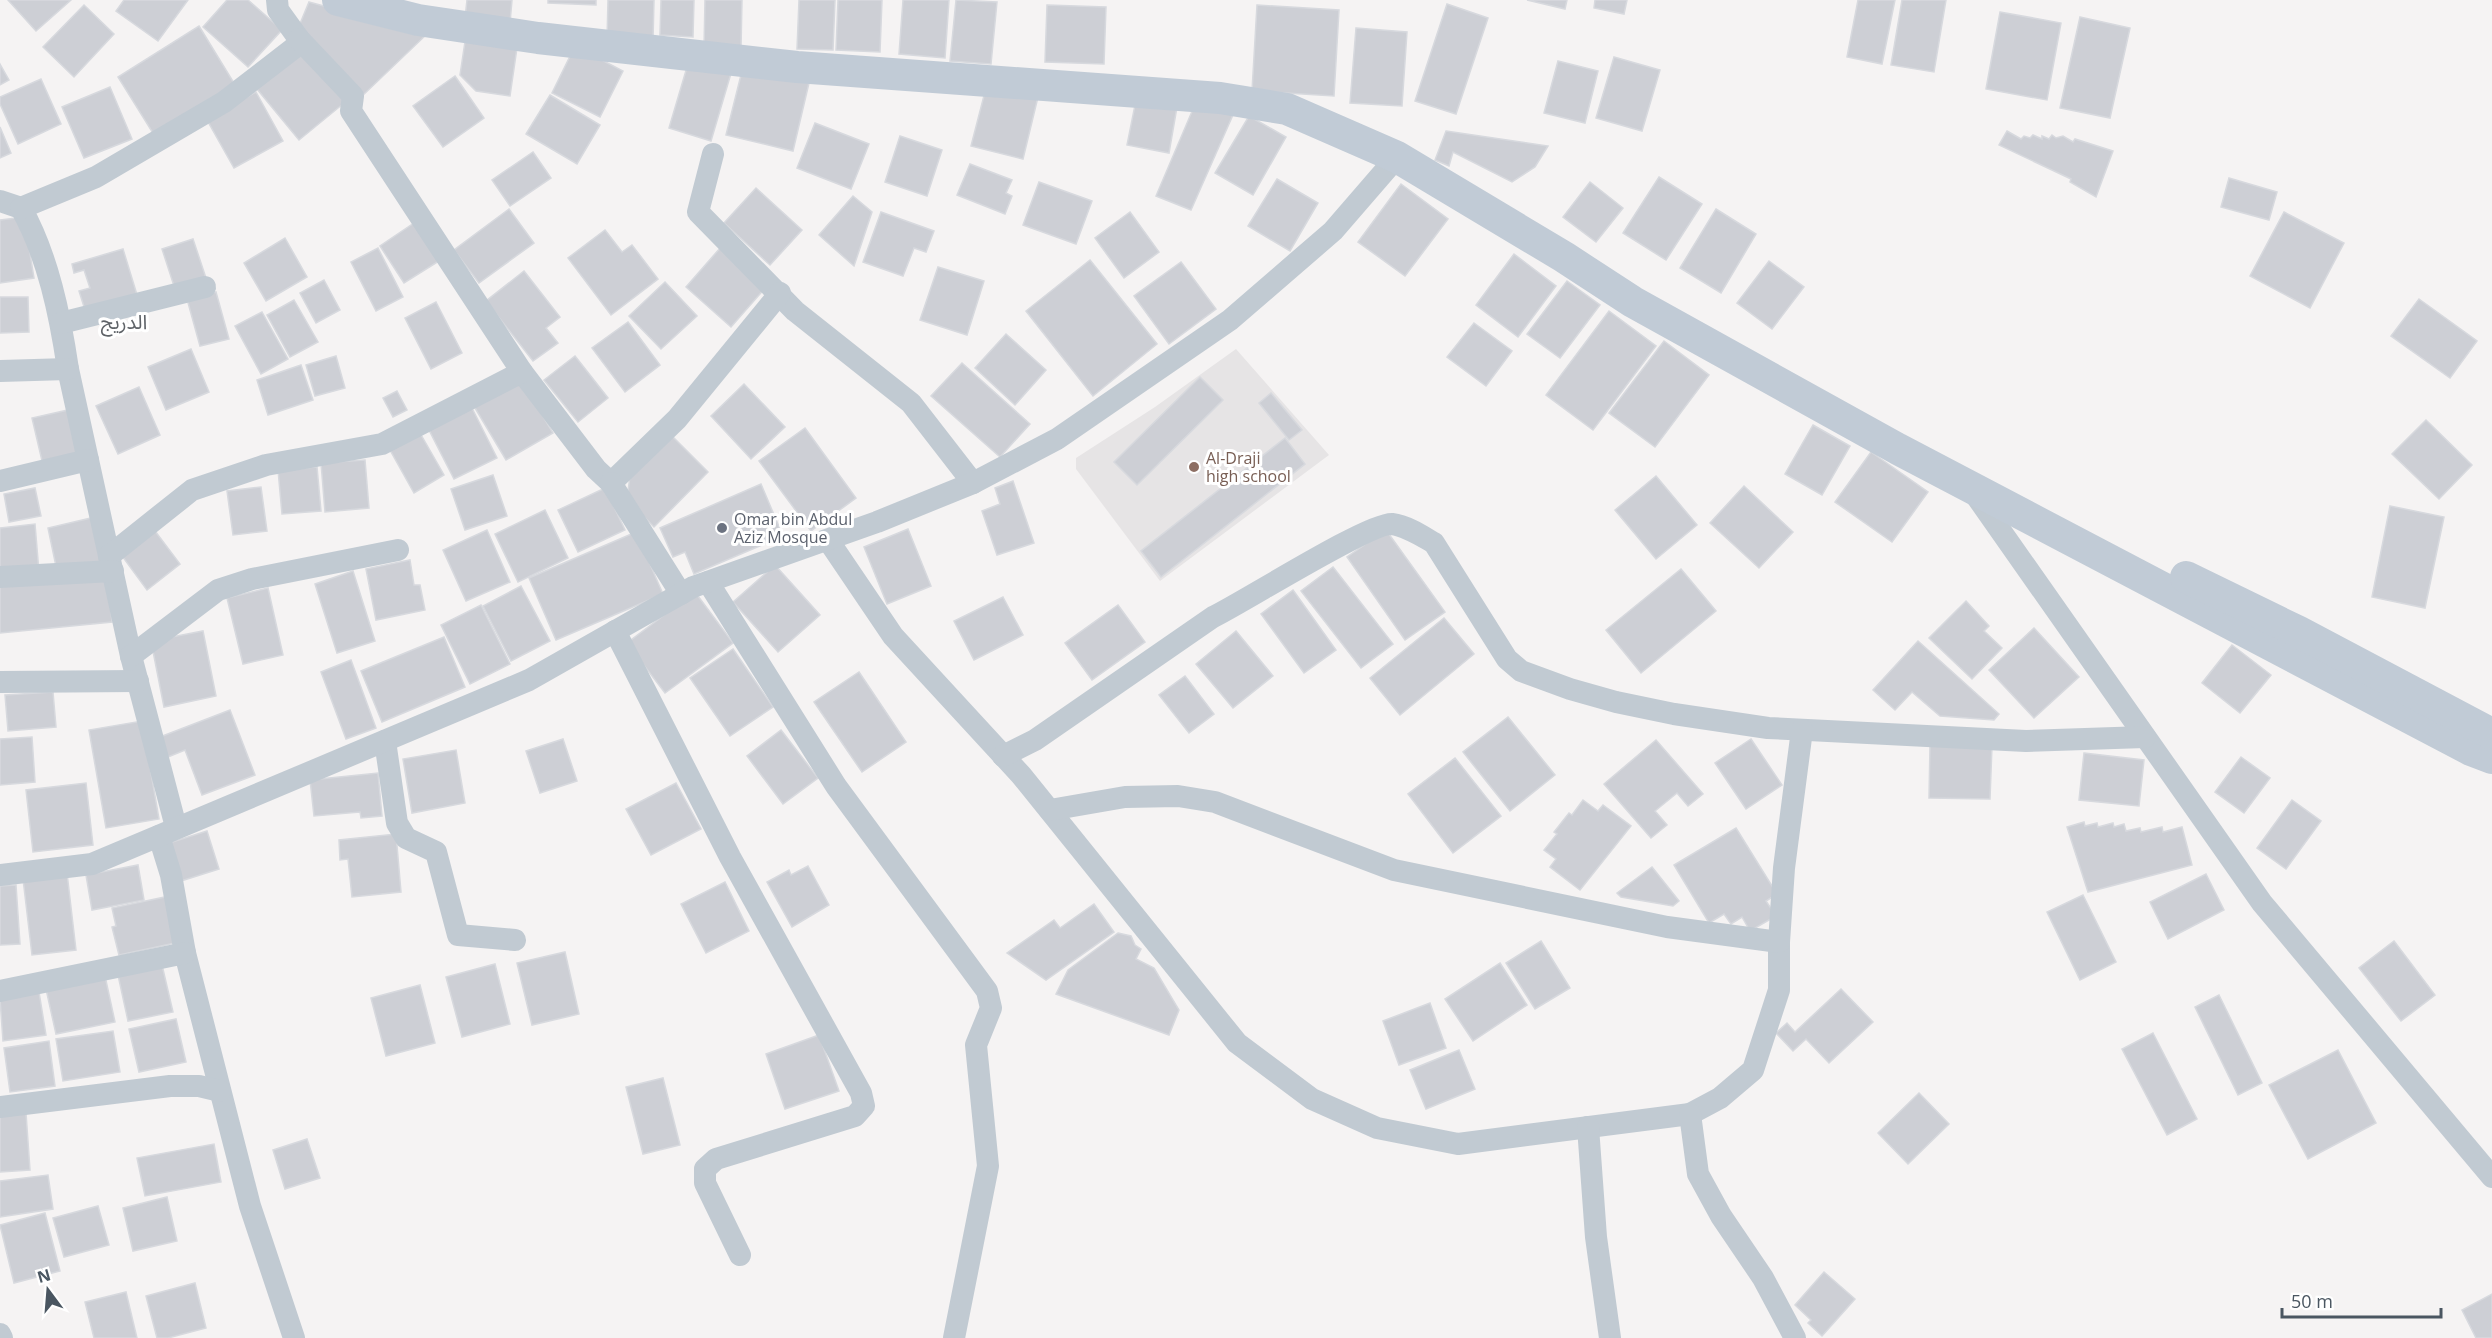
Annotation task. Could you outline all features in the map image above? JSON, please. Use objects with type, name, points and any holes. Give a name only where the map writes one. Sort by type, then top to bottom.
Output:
[{"type":"main road","points":[[338,0],[418,20],[538,38],[785,66],[1028,82],[1258,103],[1287,109],[1397,157],[1564,257],[1633,302],[1970,487],[2471,750],[2492,758]]},
{"type":"main road","points":[[1564,257],[1633,285],[2130,550],[2310,638],[2492,734]]},
{"type":"street","points":[[277,0],[278,10],[299,39],[353,96],[351,111],[522,372],[596,469],[611,483],[681,594]]},
{"type":"street","points":[[293,1338],[250,1206],[185,953],[171,875],[168,831],[138,681],[68,369],[61,323],[33,229],[11,205],[96,177],[224,102],[294,48],[299,39]]},
{"type":"street","points":[[713,154],[698,212],[780,293],[795,311],[911,403],[973,483]]},
{"type":"street","points":[[0,875],[92,864],[529,680],[681,594],[708,582],[828,540],[973,483],[1057,439],[1230,320],[1333,231],[1397,157]]},
{"type":"street","points":[[61,323],[205,286]]},
{"type":"street","points":[[611,483],[677,419],[780,293]]},
{"type":"street","points":[[0,371],[68,369]]},
{"type":"street","points":[[0,577],[111,564],[192,490],[266,465],[382,444],[522,372]]},
{"type":"street","points":[[0,481],[88,460]]},
{"type":"street","points":[[1970,487],[2262,903],[2492,1177]]},
{"type":"street","points":[[1003,756],[1035,740],[1213,617],[1241,604],[1357,535],[1390,524],[1417,533],[1434,543],[1507,659],[1521,671],[1570,689],[1674,714],[1768,728],[2026,741],[2145,737]]},
{"type":"street","points":[[828,540],[893,636],[1050,810],[1237,1043],[1312,1099],[1377,1128],[1458,1144],[1690,1114],[1720,1098],[1753,1070],[1779,990],[1779,942],[1784,868],[1802,730]]},
{"type":"street","points":[[131,656],[218,590],[252,579],[398,550]]},
{"type":"street","points":[[708,582],[836,786],[987,991],[992,1008],[976,1045],[988,1166],[954,1338]]},
{"type":"street","points":[[615,631],[730,857],[861,1093],[864,1106],[855,1116],[716,1159],[705,1169],[705,1184],[740,1256]]},
{"type":"street","points":[[0,682],[138,681]]},
{"type":"street","points":[[385,741],[397,823],[406,838],[436,852],[458,935],[515,940]]},
{"type":"street","points":[[1050,810],[1098,804],[1125,796],[1178,796],[1215,802],[1394,870],[1667,927],[1779,942]]},
{"type":"street","points":[[0,991],[185,953]]},
{"type":"street","points":[[0,1107],[170,1086],[199,1086],[220,1092]]},
{"type":"street","points":[[1690,1114],[1698,1174],[1721,1216],[1763,1278],[1795,1338]]},
{"type":"street","points":[[1588,1127],[1596,1238],[1610,1338]]},
{"type":"shaded area","name":"Al-Draji high school","points":[[1236,349],[1329,455],[1160,581],[1076,469],[1076,458],[1155,407]]},
{"type":"building","points":[[8,0],[71,0],[36,31]]},
{"type":"building","points":[[124,0],[188,0],[158,41],[116,11]]},
{"type":"building","points":[[227,0],[248,0],[282,30],[248,67],[203,27]]},
{"type":"building","points":[[467,0],[512,0],[510,23],[465,18]]},
{"type":"building","points":[[548,0],[596,0],[596,5],[548,3]]},
{"type":"building","points":[[608,0],[654,0],[653,40],[607,39]]},
{"type":"building","points":[[661,0],[694,0],[693,37],[660,35]]},
{"type":"building","points":[[705,0],[742,0],[741,49],[704,47]]},
{"type":"building","points":[[799,0],[835,0],[833,50],[797,49]]},
{"type":"building","points":[[838,0],[882,0],[880,52],[836,50]]},
{"type":"building","points":[[903,0],[949,0],[945,58],[899,54]]},
{"type":"building","points":[[956,0],[997,2],[991,64],[950,61]]},
{"type":"building","points":[[1527,0],[1567,0],[1565,9]]},
{"type":"building","points":[[1595,0],[1627,0],[1624,14],[1594,8]]},
{"type":"building","points":[[1858,0],[1895,0],[1882,64],[1847,57]]},
{"type":"building","points":[[1902,0],[1946,0],[1934,72],[1891,65]]},
{"type":"building","points":[[309,2],[427,34],[360,98],[299,26]]},
{"type":"building","points":[[1447,4],[1488,18],[1456,114],[1415,101]]},
{"type":"building","points":[[84,5],[114,34],[74,77],[43,47]]},
{"type":"building","points":[[1047,5],[1106,7],[1104,64],[1045,62]]},
{"type":"building","points":[[1257,5],[1339,10],[1334,96],[1252,91]]},
{"type":"building","points":[[2000,12],[2061,23],[2047,100],[1986,89]]},
{"type":"building","points":[[2080,17],[2130,28],[2110,118],[2060,108]]},
{"type":"building","points":[[199,26],[237,88],[156,138],[118,77]]},
{"type":"building","points":[[1356,28],[1407,32],[1402,106],[1350,103]]},
{"type":"building","points":[[466,35],[518,41],[510,96],[476,91],[460,75]]},
{"type":"building","points":[[575,46],[623,71],[600,117],[552,93]]},
{"type":"building","points":[[307,49],[349,99],[299,140],[257,89]]},
{"type":"building","points":[[690,57],[732,70],[711,141],[669,128]]},
{"type":"building","points":[[1614,57],[1660,70],[1642,131],[1596,118]]},
{"type":"building","points":[[1558,61],[1598,71],[1585,123],[1544,113]]},
{"type":"building","points":[[0,64],[9,80],[0,85]]},
{"type":"building","points":[[743,67],[809,83],[793,151],[726,135]]},
{"type":"building","points":[[455,76],[484,118],[443,147],[413,106]]},
{"type":"building","points":[[41,79],[61,124],[18,144],[0,104],[0,97]]},
{"type":"building","points":[[987,84],[1038,97],[1023,159],[971,146]]},
{"type":"building","points":[[110,87],[132,139],[84,158],[62,107]]},
{"type":"building","points":[[256,92],[283,141],[234,168],[207,120]]},
{"type":"building","points":[[550,95],[600,125],[577,164],[526,134]]},
{"type":"building","points":[[1136,100],[1177,107],[1169,153],[1127,145]]},
{"type":"building","points":[[1196,102],[1236,108],[1191,210],[1156,196]]},
{"type":"building","points":[[1249,116],[1286,137],[1253,195],[1215,173]]},
{"type":"building","points":[[815,123],[869,144],[851,189],[797,168]]},
{"type":"building","points":[[0,127],[11,153],[0,158]]},
{"type":"building","points":[[1446,131],[1548,146],[1535,167],[1512,182],[1453,152],[1449,166],[1435,160]]},
{"type":"building","points":[[2007,131],[2021,139],[2024,136],[2030,138],[2033,135],[2042,139],[2042,136],[2049,139],[2052,135],[2056,138],[2063,136],[2073,142],[2075,139],[2113,151],[2096,197],[2070,182],[2071,179],[1999,145]]},
{"type":"building","points":[[900,136],[942,150],[927,196],[885,182]]},
{"type":"building","points":[[533,152],[551,178],[510,206],[492,180]]},
{"type":"building","points":[[970,164],[1012,180],[1006,193],[1012,196],[1005,214],[957,195]]},
{"type":"building","points":[[1659,177],[1702,204],[1666,260],[1623,233]]},
{"type":"building","points":[[2229,178],[2277,192],[2269,220],[2221,207]]},
{"type":"building","points":[[1277,179],[1318,203],[1290,251],[1248,226]]},
{"type":"building","points":[[1039,182],[1092,201],[1076,244],[1023,225]]},
{"type":"building","points":[[1590,182],[1623,208],[1596,242],[1563,217]]},
{"type":"building","points":[[1401,184],[1448,219],[1405,276],[1358,242]]},
{"type":"building","points":[[756,188],[802,230],[770,265],[724,223]]},
{"type":"building","points":[[853,196],[872,212],[854,266],[819,235]]},
{"type":"building","points":[[509,209],[534,243],[479,283],[454,250]]},
{"type":"building","points":[[1716,209],[1756,234],[1721,293],[1680,268]]},
{"type":"building","points":[[881,212],[934,231],[926,252],[914,248],[903,276],[863,262]]},
{"type":"building","points":[[1130,212],[1159,252],[1124,278],[1095,238]]},
{"type":"building","points":[[2284,212],[2344,243],[2310,308],[2250,276]]},
{"type":"building","points":[[24,217],[34,278],[0,283],[0,220]]},
{"type":"building","points":[[414,223],[439,261],[404,283],[380,246]]},
{"type":"building","points":[[605,230],[622,252],[632,245],[658,279],[611,315],[568,258]]},
{"type":"building","points":[[285,238],[307,277],[266,301],[244,263]]},
{"type":"building","points":[[193,239],[207,281],[176,292],[162,249]]},
{"type":"building","points":[[721,247],[766,287],[731,327],[686,287]]},
{"type":"building","points":[[378,248],[403,297],[376,311],[351,262]]},
{"type":"building","points":[[123,249],[138,298],[86,313],[79,291],[90,288],[84,270],[74,273],[72,264]]},
{"type":"building","points":[[1514,254],[1556,286],[1518,337],[1476,305]]},
{"type":"building","points":[[1090,260],[1157,344],[1093,396],[1026,311]]},
{"type":"building","points":[[1769,261],[1804,287],[1772,329],[1737,303]]},
{"type":"building","points":[[1181,262],[1216,309],[1169,344],[1134,296]]},
{"type":"building","points":[[938,267],[984,281],[967,335],[920,320]]},
{"type":"building","points":[[524,271],[560,317],[546,328],[558,343],[533,361],[486,301]]},
{"type":"building","points":[[324,280],[340,310],[316,323],[300,293]]},
{"type":"building","points":[[1567,281],[1600,305],[1560,358],[1527,334]]},
{"type":"building","points":[[665,282],[697,316],[661,349],[629,316]]},
{"type":"building","points":[[216,292],[229,339],[200,346],[187,299]]},
{"type":"building","points":[[0,297],[28,297],[29,332],[0,333]]},
{"type":"building","points":[[2419,299],[2477,341],[2450,378],[2391,336]]},
{"type":"building","points":[[294,300],[318,342],[290,357],[267,315]]},
{"type":"building","points":[[436,302],[462,353],[431,369],[405,318]]},
{"type":"building","points":[[1609,311],[1656,346],[1593,430],[1546,395]]},
{"type":"building","points":[[262,312],[288,359],[261,374],[235,326]]},
{"type":"building","points":[[628,322],[660,365],[625,392],[592,348]]},
{"type":"building","points":[[1474,323],[1512,351],[1486,386],[1447,357]]},
{"type":"building","points":[[1006,334],[1046,370],[1015,405],[975,368]]},
{"type":"building","points":[[1664,341],[1709,375],[1655,447],[1609,413]]},
{"type":"building","points":[[191,349],[209,392],[166,410],[148,367]]},
{"type":"building","points":[[336,356],[345,388],[315,396],[306,365]]},
{"type":"building","points":[[575,356],[608,398],[578,422],[544,380]]},
{"type":"building","points":[[962,363],[1030,424],[1000,457],[931,396]]},
{"type":"building","points":[[301,365],[313,400],[268,415],[257,380]]},
{"type":"building","points":[[519,376],[553,433],[506,460],[472,403]]},
{"type":"building","points":[[1200,377],[1223,400],[1137,485],[1114,462]]},
{"type":"building","points":[[744,384],[785,427],[751,459],[711,416]]},
{"type":"building","points":[[139,387],[160,435],[118,454],[96,406]]},
{"type":"building","points":[[397,391],[407,410],[393,417],[383,398]]},
{"type":"building","points":[[1271,393],[1302,430],[1289,440],[1259,403]]},
{"type":"building","points":[[471,406],[497,458],[454,479],[428,428]]},
{"type":"building","points":[[68,410],[79,457],[43,465],[32,418]]},
{"type":"building","points":[[2426,420],[2472,465],[2439,499],[2392,454]]},
{"type":"building","points":[[1813,425],[1850,446],[1822,495],[1785,474]]},
{"type":"building","points":[[805,428],[856,498],[811,531],[759,461]]},
{"type":"building","points":[[420,433],[444,475],[414,493],[390,450]]},
{"type":"building","points":[[671,435],[708,472],[654,527],[627,499],[630,476]]},
{"type":"building","points":[[1285,438],[1305,464],[1161,577],[1141,551]]},
{"type":"building","points":[[1871,452],[1928,492],[1892,542],[1835,502]]},
{"type":"building","points":[[365,460],[369,508],[325,512],[321,463]]},
{"type":"building","points":[[317,467],[321,511],[282,514],[278,470]]},
{"type":"building","points":[[493,475],[507,516],[465,530],[451,489]]},
{"type":"building","points":[[1656,476],[1697,525],[1656,559],[1615,510]]},
{"type":"building","points":[[1013,481],[1034,543],[997,555],[982,511],[1000,504],[995,488]]},
{"type":"building","name":"Omar bin Abdul Aziz Mosque","points":[[761,484],[783,536],[694,574],[685,552],[673,557],[660,528]]},
{"type":"building","points":[[1744,486],[1793,532],[1759,568],[1710,523]]},
{"type":"building","points":[[261,487],[267,531],[233,535],[227,491]]},
{"type":"building","points":[[35,488],[41,516],[9,522],[4,494]]},
{"type":"building","points":[[605,488],[625,530],[578,552],[558,510]]},
{"type":"building","points":[[2390,506],[2444,517],[2425,608],[2372,597]]},
{"type":"building","points":[[545,510],[568,558],[518,582],[495,534]]},
{"type":"building","points":[[91,518],[101,562],[57,571],[48,528]]},
{"type":"building","points":[[35,524],[39,572],[0,575],[0,528]]},
{"type":"building","points":[[908,529],[931,586],[887,604],[864,547]]},
{"type":"building","points":[[487,530],[510,582],[466,601],[443,550]]},
{"type":"building","points":[[1386,530],[1445,612],[1405,640],[1347,557]]},
{"type":"building","points":[[155,531],[180,564],[147,590],[122,556]]},
{"type":"building","points":[[636,532],[663,594],[556,640],[529,578]]},
{"type":"building","points":[[410,560],[414,585],[420,585],[425,610],[376,620],[366,569]]},
{"type":"building","points":[[775,565],[820,615],[778,652],[733,602]]},
{"type":"building","points":[[1333,567],[1393,644],[1361,668],[1301,591]]},
{"type":"building","points":[[1681,569],[1716,611],[1641,673],[1606,630]]},
{"type":"building","points":[[353,571],[375,641],[337,653],[315,584]]},
{"type":"building","points":[[108,576],[112,622],[0,633],[0,586]]},
{"type":"building","points":[[521,586],[550,641],[511,661],[483,606]]},
{"type":"building","points":[[268,588],[283,655],[243,664],[227,598]]},
{"type":"building","points":[[1293,590],[1336,650],[1304,673],[1261,614]]},
{"type":"building","points":[[695,592],[733,643],[665,693],[627,643]]},
{"type":"building","points":[[1003,597],[1023,635],[974,660],[954,621]]},
{"type":"building","points":[[1966,601],[1989,626],[1984,631],[2002,648],[1972,679],[1929,638]]},
{"type":"building","points":[[481,605],[510,664],[470,684],[441,625]]},
{"type":"building","points":[[1118,605],[1145,642],[1092,680],[1065,643]]},
{"type":"building","points":[[1444,618],[1474,654],[1400,715],[1370,678]]},
{"type":"building","points":[[2034,628],[2079,677],[2034,718],[1989,670]]},
{"type":"building","points":[[203,631],[216,696],[164,707],[151,641]]},
{"type":"building","points":[[1236,631],[1273,676],[1233,708],[1196,664]]},
{"type":"building","points":[[444,637],[465,687],[382,722],[361,671]]},
{"type":"building","points":[[1918,641],[1999,714],[1994,720],[1940,716],[1912,692],[1895,710],[1873,690]]},
{"type":"building","points":[[2232,645],[2271,675],[2240,713],[2202,683]]},
{"type":"building","points":[[733,649],[773,707],[730,736],[690,678]]},
{"type":"building","points":[[351,660],[376,728],[346,739],[321,672]]},
{"type":"building","points":[[859,672],[906,742],[862,772],[814,702]]},
{"type":"building","points":[[1185,676],[1214,714],[1189,733],[1159,695]]},
{"type":"building","points":[[53,692],[56,727],[8,731],[5,695]]},
{"type":"building","points":[[230,710],[255,775],[202,795],[185,750],[168,757],[160,737]]},
{"type":"building","points":[[1508,717],[1555,775],[1510,811],[1463,752]]},
{"type":"building","points":[[142,721],[159,819],[106,828],[89,730]]},
{"type":"building","points":[[781,730],[818,778],[783,804],[747,756]]},
{"type":"building","points":[[32,737],[35,782],[0,785],[0,739]]},
{"type":"building","points":[[563,739],[577,781],[540,793],[526,751]]},
{"type":"building","points":[[1751,739],[1782,785],[1746,809],[1715,763]]},
{"type":"building","points":[[1656,740],[1703,794],[1688,806],[1677,793],[1655,811],[1667,825],[1651,838],[1604,784]]},
{"type":"building","points":[[1930,745],[1992,746],[1990,799],[1929,798]]},
{"type":"building","points":[[456,750],[465,803],[412,813],[403,759]]},
{"type":"building","points":[[2084,753],[2144,760],[2139,806],[2079,800]]},
{"type":"building","points":[[2241,757],[2270,778],[2244,813],[2215,792]]},
{"type":"building","points":[[1455,758],[1501,816],[1453,853],[1408,794]]},
{"type":"building","points":[[378,773],[382,816],[361,818],[360,812],[314,816],[310,780]]},
{"type":"building","points":[[86,783],[93,845],[33,852],[26,790]]},
{"type":"building","points":[[676,783],[701,829],[651,855],[626,809]]},
{"type":"building","points":[[1583,800],[1598,811],[1603,805],[1631,826],[1580,890],[1550,867],[1556,859],[1544,850],[1557,834],[1554,832],[1569,813],[1572,815]]},
{"type":"building","points":[[2292,800],[2321,821],[2286,869],[2257,848]]},
{"type":"building","points":[[2084,822],[2085,826],[2097,823],[2098,827],[2113,823],[2114,827],[2124,824],[2126,831],[2140,828],[2141,832],[2162,827],[2163,832],[2182,827],[2192,865],[2088,892],[2067,827]]},
{"type":"building","points":[[1736,828],[1777,894],[1766,901],[1776,916],[1750,931],[1742,917],[1731,924],[1724,914],[1709,923],[1674,865]]},
{"type":"building","points":[[207,831],[219,869],[181,881],[169,843]]},
{"type":"building","points":[[396,834],[401,892],[352,897],[348,859],[340,860],[339,840]]},
{"type":"building","points":[[138,865],[144,900],[92,910],[86,875]]},
{"type":"building","points":[[808,866],[829,905],[792,927],[767,882],[789,870],[791,875]]},
{"type":"building","points":[[1652,867],[1679,901],[1673,906],[1621,897],[1617,893]]},
{"type":"building","points":[[67,873],[76,950],[32,955],[23,879]]},
{"type":"building","points":[[2206,874],[2224,910],[2168,939],[2150,902]]},
{"type":"building","points":[[725,882],[749,931],[706,953],[681,904]]},
{"type":"building","points":[[16,885],[20,944],[0,945],[0,886]]},
{"type":"building","points":[[2083,895],[2116,962],[2080,980],[2047,912]]},
{"type":"building","points":[[165,897],[175,943],[119,955],[112,927],[116,926],[112,908]]},
{"type":"building","points":[[1094,904],[1114,932],[1046,980],[1007,953],[1054,920],[1060,928]]},
{"type":"building","points":[[1118,933],[1131,936],[1135,945],[1141,949],[1136,959],[1154,968],[1179,1010],[1169,1035],[1056,994],[1068,970]]},
{"type":"building","points":[[1541,941],[1570,988],[1535,1009],[1506,963]]},
{"type":"building","points":[[2394,941],[2435,995],[2401,1021],[2359,968]]},
{"type":"building","points":[[565,952],[579,1014],[532,1025],[517,963]]},
{"type":"building","points":[[1500,963],[1527,1005],[1473,1041],[1445,999]]},
{"type":"building","points":[[495,964],[510,1024],[462,1037],[446,977]]},
{"type":"building","points":[[162,965],[173,1012],[128,1021],[118,975]]},
{"type":"building","points":[[105,976],[115,1022],[56,1034],[46,989]]},
{"type":"building","points":[[420,985],[435,1043],[386,1056],[371,998]]},
{"type":"building","points":[[1841,989],[1873,1022],[1829,1063],[1806,1039],[1793,1051],[1776,1033],[1787,1023],[1795,1032]]},
{"type":"building","points":[[39,992],[46,1035],[3,1041],[0,999]]},
{"type":"building","points":[[2219,995],[2262,1083],[2238,1095],[2195,1007]]},
{"type":"building","points":[[1430,1003],[1446,1048],[1399,1065],[1383,1021]]},
{"type":"building","points":[[176,1019],[186,1062],[139,1072],[129,1029]]},
{"type":"building","points":[[113,1031],[120,1072],[63,1081],[56,1039]]},
{"type":"building","points":[[2153,1033],[2197,1119],[2167,1135],[2122,1049]]},
{"type":"building","points":[[819,1035],[839,1091],[785,1109],[766,1054]]},
{"type":"building","points":[[49,1041],[55,1086],[10,1092],[4,1048]]},
{"type":"building","points":[[1459,1050],[1475,1089],[1426,1109],[1410,1070]]},
{"type":"building","points":[[2338,1050],[2376,1123],[2308,1159],[2269,1085]]},
{"type":"building","points":[[663,1078],[680,1145],[643,1154],[626,1087]]},
{"type":"building","points":[[1919,1093],[1949,1124],[1908,1164],[1878,1133]]},
{"type":"building","points":[[26,1113],[30,1170],[0,1172],[0,1115]]},
{"type":"building","points":[[307,1139],[320,1178],[285,1189],[273,1150]]},
{"type":"building","points":[[214,1144],[221,1182],[145,1196],[137,1158]]},
{"type":"building","points":[[48,1175],[53,1209],[0,1217],[0,1181]]},
{"type":"building","points":[[167,1197],[177,1241],[133,1251],[123,1208]]},
{"type":"building","points":[[98,1206],[109,1245],[64,1257],[53,1218]]},
{"type":"building","points":[[45,1213],[60,1271],[14,1283],[0,1225]]},
{"type":"building","points":[[1824,1272],[1855,1299],[1822,1336],[1808,1323],[1811,1320],[1795,1305]]},
{"type":"building","points":[[195,1283],[206,1328],[168,1338],[157,1338],[146,1296]]},
{"type":"building","points":[[126,1292],[137,1338],[94,1338],[85,1302]]},
{"type":"building","points":[[2492,1294],[2492,1338],[2476,1338],[2462,1310]]},
{"type":"place","name":"Al-Draji high school","points":[[1194,467]]},
{"type":"place","name":"Omar bin Abdul Aziz Mosque","points":[[722,528]]},
{"type":"district","name":"الدريج","points":[[124,321]]}]
